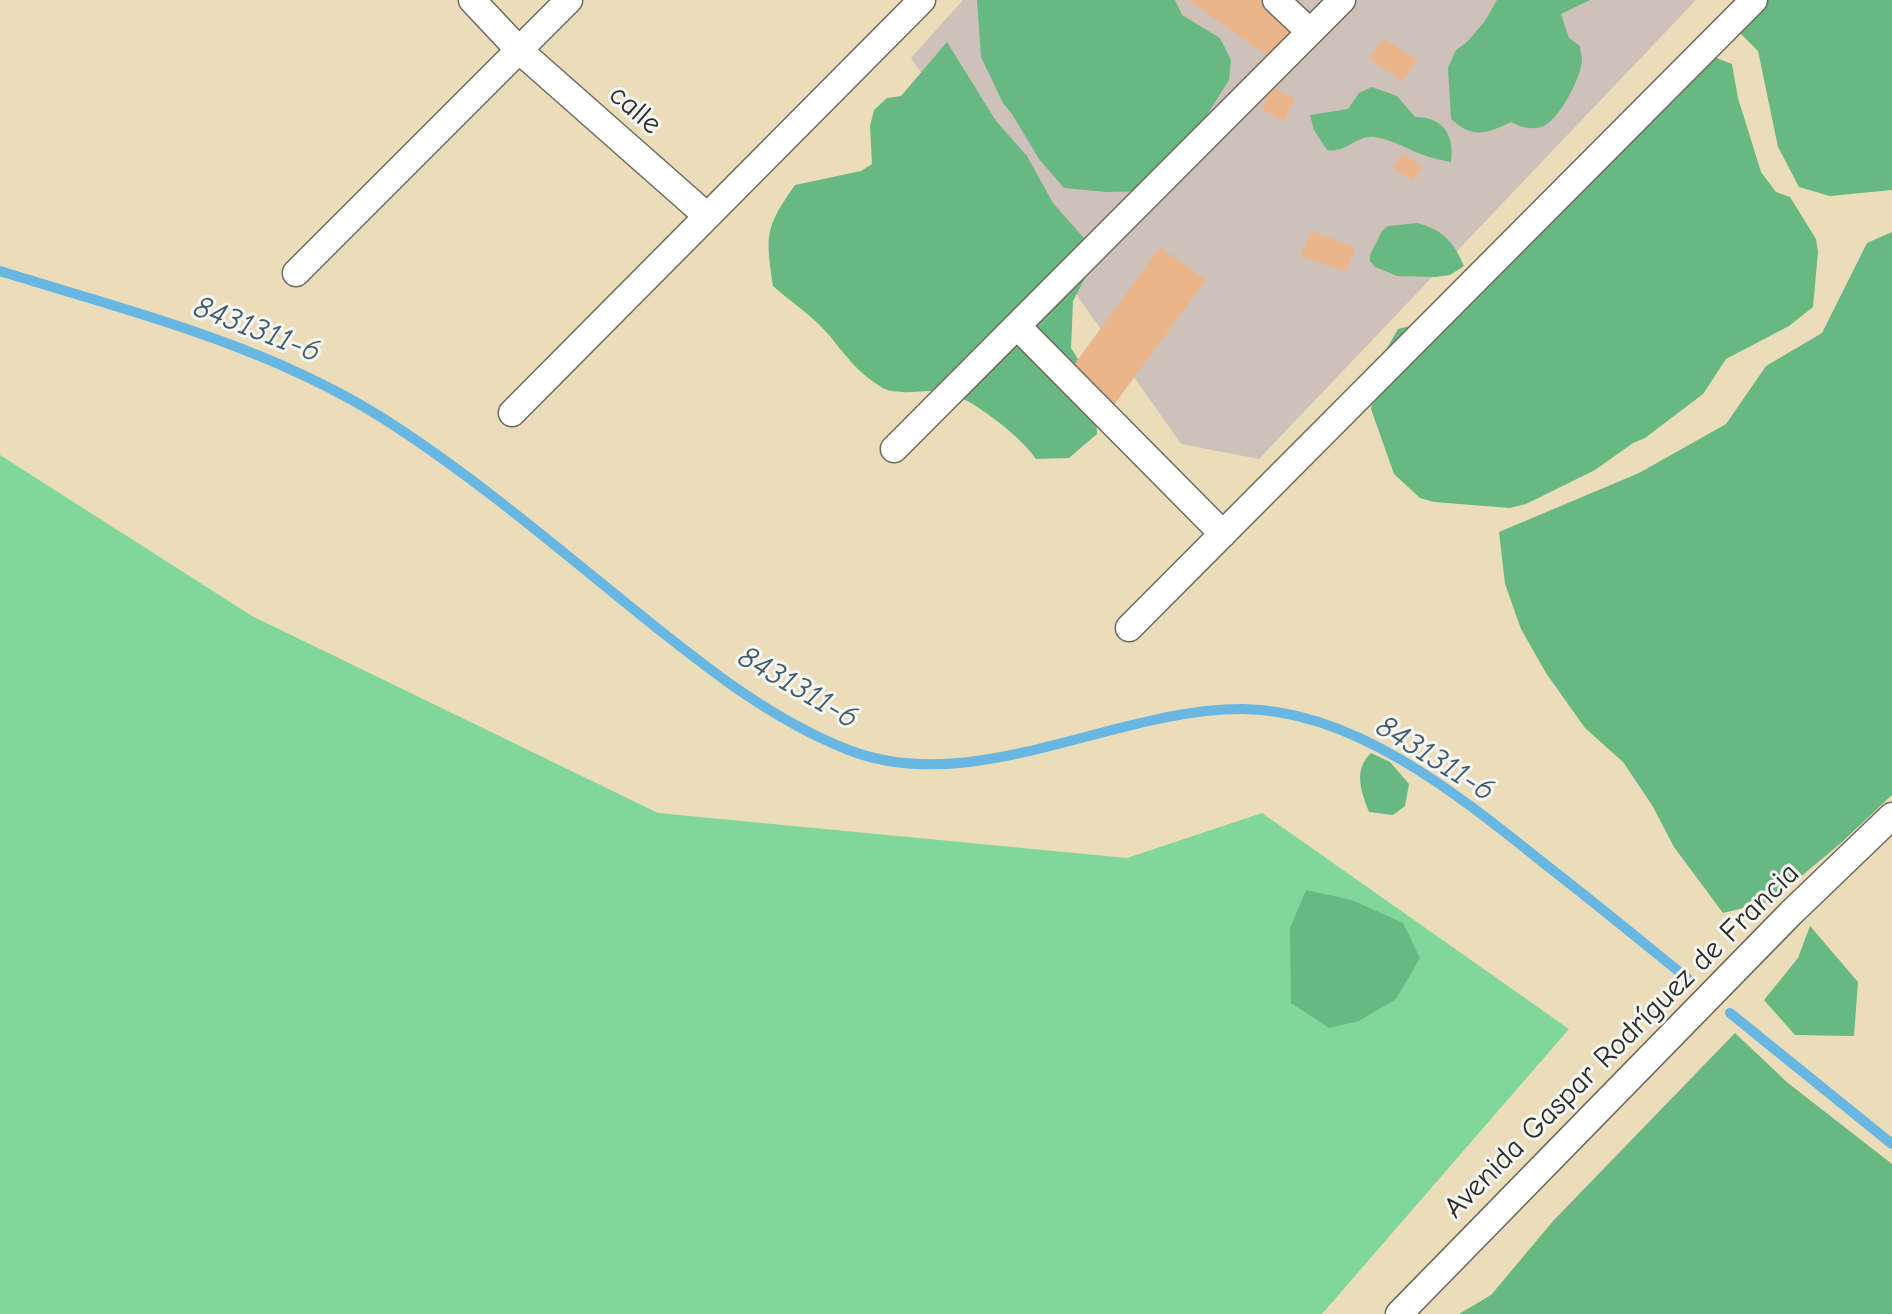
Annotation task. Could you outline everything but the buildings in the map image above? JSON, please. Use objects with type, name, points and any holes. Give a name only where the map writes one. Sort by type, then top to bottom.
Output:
[{"type":"street","name":"calle","points":[[472,0],[520,51],[707,216]]},
{"type":"street","points":[[296,273],[569,0]]},
{"type":"street","points":[[512,413],[922,0]]},
{"type":"street","points":[[1276,0],[1310,32]]},
{"type":"street","points":[[894,449],[1342,0]]},
{"type":"street","points":[[1129,628],[1754,0]]},
{"type":"street","points":[[1017,326],[1223,534]]},
{"type":"street","name":"Avenida Gaspar Rodríguez de Francia","points":[[1399,1314],[1791,913],[1892,816]]},
{"type":"shaded area","points":[[963,0],[1696,0],[1259,459],[1181,444],[911,58]]},
{"type":"green space","points":[[977,0],[1175,0],[1182,15],[1220,38],[1231,60],[1229,80],[1180,158],[1148,191],[1107,192],[1064,188],[1039,159],[1003,103],[981,57]]},
{"type":"green space","points":[[1497,0],[1590,0],[1561,14],[1569,38],[1580,46],[1581,67],[1574,87],[1555,117],[1541,127],[1526,128],[1511,122],[1487,132],[1473,132],[1451,119],[1448,68],[1456,50],[1485,21]]},
{"type":"green space","points":[[1747,0],[1892,0],[1892,190],[1830,196],[1799,187],[1778,147],[1758,51],[1726,19]]},
{"type":"green space","points":[[947,42],[996,121],[1027,156],[1053,203],[1098,254],[1073,301],[1071,348],[1094,384],[1097,434],[1069,458],[1036,459],[994,418],[953,394],[942,391],[895,392],[881,387],[846,357],[816,322],[773,286],[770,233],[778,212],[795,185],[861,171],[872,164],[870,126],[874,110],[887,98],[901,96]]},
{"type":"green space","points":[[1699,51],[1732,64],[1738,98],[1761,172],[1776,192],[1790,197],[1816,239],[1818,252],[1813,307],[1789,326],[1726,359],[1703,394],[1645,438],[1595,470],[1526,504],[1510,508],[1434,502],[1420,498],[1394,474],[1371,409],[1383,355],[1398,329],[1417,324]]},
{"type":"green space","points":[[1372,87],[1397,96],[1415,117],[1433,120],[1445,129],[1451,143],[1451,162],[1374,137],[1334,151],[1327,150],[1314,130],[1310,115],[1348,109],[1359,93]]},
{"type":"green space","points":[[1417,223],[1446,238],[1464,266],[1450,275],[1436,277],[1397,276],[1375,267],[1370,255],[1382,231],[1388,226]]},
{"type":"green space","points":[[1892,232],[1892,795],[1772,901],[1723,913],[1674,847],[1652,805],[1623,762],[1585,728],[1546,673],[1521,629],[1505,584],[1499,532],[1639,473],[1726,424],[1766,366],[1822,333],[1867,243]]},
{"type":"green space","points":[[0,455],[252,616],[658,813],[1127,858],[1262,813],[1569,1029],[1322,1314],[0,1314]]},
{"type":"green space","points":[[1371,753],[1390,762],[1409,784],[1405,806],[1393,815],[1369,812],[1366,804],[1360,774]]},
{"type":"green space","points":[[1306,890],[1352,900],[1403,923],[1420,958],[1396,999],[1359,1021],[1329,1028],[1291,1003],[1290,928]]},
{"type":"green space","points":[[1810,926],[1858,982],[1854,1036],[1795,1035],[1764,1000],[1798,958]]},
{"type":"green space","points":[[1735,1033],[1788,1083],[1892,1164],[1892,1314],[1459,1314],[1491,1295],[1554,1220]]},
{"type":"waterway","name":"8431311-6","points":[[0,271],[207,336],[257,355],[355,401],[462,473],[737,688],[790,722],[846,749],[894,762],[943,764],[1043,748],[1144,722],[1194,713],[1243,709],[1285,713],[1326,724],[1366,741],[1443,786],[1688,979]]},
{"type":"waterway","name":"8431311-6","points":[[1730,1013],[1892,1144]]}]
